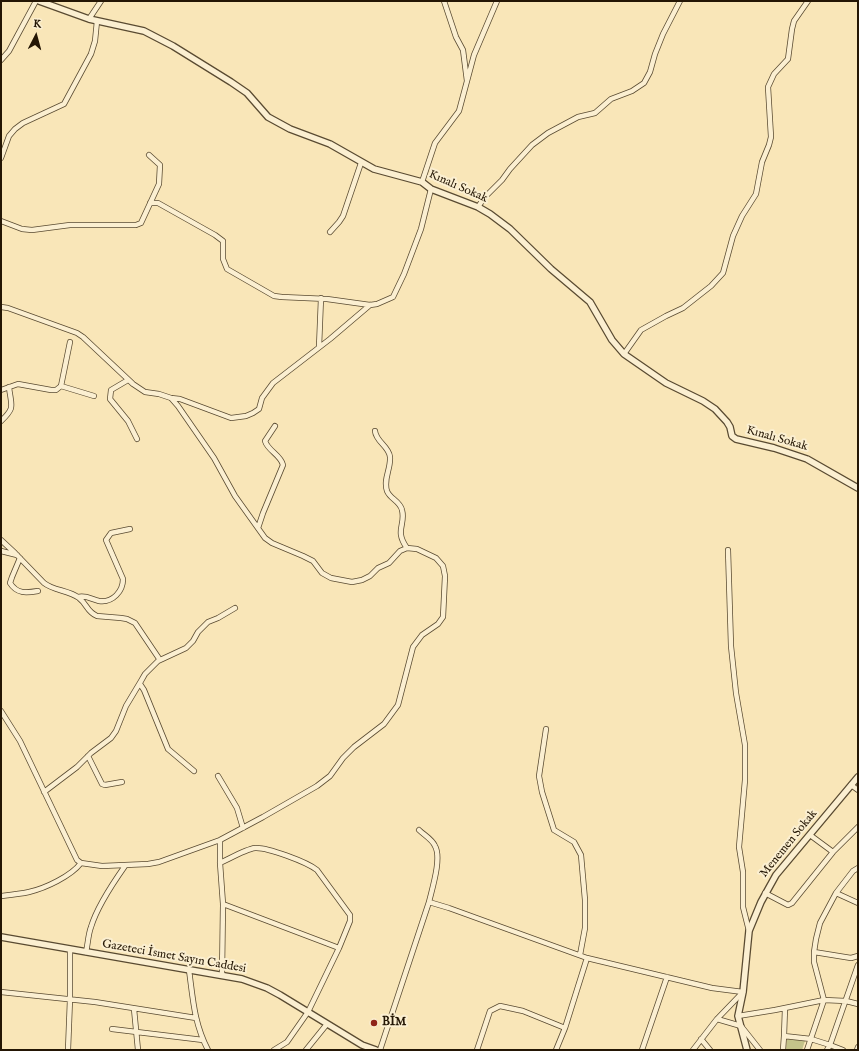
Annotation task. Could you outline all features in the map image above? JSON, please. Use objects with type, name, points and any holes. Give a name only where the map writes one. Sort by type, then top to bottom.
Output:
[{"type":"street","points":[[1,60],[8,51],[36,1]]},
{"type":"street","name":"Kınalı Sokak","points":[[40,1],[89,19],[144,31],[165,41],[240,88],[247,93],[272,120],[297,132],[330,144],[361,163],[374,169],[422,182],[431,189],[478,207],[490,214],[510,229],[551,269],[590,302],[612,340],[624,354],[666,383],[703,401],[715,409],[727,422],[732,436],[736,439],[774,448],[807,459],[858,488]]},
{"type":"street","points":[[89,19],[101,1]]},
{"type":"street","points":[[444,1],[456,37],[463,50],[467,82]]},
{"type":"street","points":[[422,182],[436,143],[460,111],[474,55],[497,1]]},
{"type":"street","points":[[478,207],[484,198],[502,180],[532,145],[548,133],[578,117],[595,112],[611,99],[632,91],[644,83],[650,72],[663,34],[680,1]]},
{"type":"street","points":[[624,354],[641,330],[684,308],[711,286],[723,272],[733,236],[742,216],[756,194],[762,162],[769,145],[771,136],[768,87],[774,74],[788,59],[794,21],[808,1]]},
{"type":"street","points":[[1,158],[10,136],[15,129],[23,123],[64,104],[91,54],[95,41],[97,21]]},
{"type":"street","points":[[1,221],[22,229],[32,230],[70,225],[136,225],[141,223],[159,184],[160,165],[149,154]]},
{"type":"street","points":[[330,232],[343,216],[361,163]]},
{"type":"street","points":[[1,307],[8,308],[77,333],[128,380],[145,392],[180,399],[231,418],[246,416],[259,409],[262,398],[273,383],[370,305],[393,297],[404,274],[421,229],[431,189]]},
{"type":"street","points":[[150,203],[158,203],[215,235],[222,241],[223,259],[227,268],[271,294],[282,297],[321,298],[370,305]]},
{"type":"street","points":[[319,347],[321,298]]},
{"type":"street","points":[[1,390],[18,384],[51,390],[56,390],[62,386],[70,342]]},
{"type":"street","points":[[128,380],[111,390],[110,399],[128,422],[137,439]]},
{"type":"street","points":[[62,386],[94,396]]},
{"type":"street","points":[[1,421],[11,410],[13,405],[9,387]]},
{"type":"street","points":[[1,711],[17,736],[77,860],[81,863],[102,866],[125,866],[159,862],[220,840],[317,786],[330,776],[343,758],[354,747],[384,724],[398,705],[413,647],[422,635],[438,624],[443,617],[445,601],[445,576],[443,566],[436,558],[417,549],[408,548],[400,551],[389,563],[378,568],[370,576],[362,580],[352,582],[331,578],[322,573],[312,561],[272,543],[265,538],[235,496],[214,458],[171,398]]},
{"type":"street","points":[[258,528],[284,464],[282,460],[266,445],[265,441],[274,426]]},
{"type":"street","points":[[375,431],[390,458],[386,483],[387,489],[388,493],[399,503],[403,511],[401,536],[408,548]]},
{"type":"street","points":[[1,540],[48,586],[78,597],[84,596],[98,601],[105,601],[112,599],[121,591],[123,585],[123,579],[118,565],[106,540],[111,533],[130,529]]},
{"type":"street","points":[[728,550],[731,646],[744,745],[745,780],[739,848],[743,872],[744,907],[749,931]]},
{"type":"street","points":[[1,551],[19,556]]},
{"type":"street","points":[[19,556],[10,583],[14,589],[22,592],[38,591]]},
{"type":"street","points":[[78,597],[89,612],[97,616],[127,619],[135,623],[160,660]]},
{"type":"street","points":[[44,792],[77,767],[88,756],[111,738],[116,731],[126,706],[145,674],[160,660],[186,648],[194,641],[198,632],[208,622],[235,608]]},
{"type":"street","points":[[140,684],[144,690],[168,749],[194,771]]},
{"type":"street","points":[[546,729],[539,776],[547,810],[554,830],[574,842],[581,855],[585,928],[580,955]]},
{"type":"street","points":[[88,756],[102,784],[106,785],[122,782]]},
{"type":"street","points":[[218,776],[238,808],[243,828]]},
{"type":"street","name":"Menemen Sokak","points":[[747,1050],[738,1016],[743,992],[749,931],[765,893],[776,875],[858,777]]},
{"type":"street","points":[[852,785],[858,790]]},
{"type":"street","points":[[765,893],[788,905],[792,903],[834,852],[858,827]]},
{"type":"street","points":[[380,1050],[429,902],[437,865],[437,850],[430,840],[419,830]]},
{"type":"street","points":[[810,835],[834,852]]},
{"type":"street","points":[[220,840],[223,904],[222,976]]},
{"type":"street","points":[[220,863],[254,848],[272,851],[310,864],[317,870],[350,915],[350,921],[339,948],[308,1012],[287,1042],[277,1049]]},
{"type":"street","points":[[1,896],[30,892],[47,885],[68,874],[77,868],[81,863]]},
{"type":"street","points":[[86,952],[95,917],[114,882],[125,866]]},
{"type":"street","points":[[807,1050],[824,1000],[814,962],[814,952],[820,923],[836,893],[853,871],[858,868]]},
{"type":"street","points":[[836,893],[858,903]]},
{"type":"street","points":[[429,902],[456,910],[587,958],[712,988],[743,992]]},
{"type":"street","points":[[223,904],[339,948]]},
{"type":"street","name":"Gazeteci İsmet Sayın Caddesi","points":[[1,937],[242,979],[267,988],[362,1045],[376,1050]]},
{"type":"street","points":[[68,1050],[70,949]]},
{"type":"street","points":[[814,952],[850,958],[858,956]]},
{"type":"street","points":[[556,1050],[565,1028],[587,958]]},
{"type":"street","points":[[827,1050],[858,965]]},
{"type":"street","points":[[190,970],[196,1018],[208,1050]]},
{"type":"street","points":[[642,1050],[667,977]]},
{"type":"street","points":[[1,992],[70,999],[196,1018]]},
{"type":"street","points":[[693,1050],[717,1019],[743,992]]},
{"type":"street","points":[[738,1016],[824,1000],[846,1001],[858,1004]]},
{"type":"street","points":[[477,1050],[490,1011],[500,1006],[523,1011],[565,1028]]},
{"type":"street","points":[[783,1050],[785,1008]]},
{"type":"street","points":[[134,1009],[138,1050]]},
{"type":"street","points":[[717,1019],[741,1026],[760,1050]]},
{"type":"street","points":[[306,1050],[327,1024]]},
{"type":"street","points":[[112,1029],[203,1040]]},
{"type":"street","points":[[784,1036],[811,1039],[843,1050]]},
{"type":"street","points":[[701,1039],[710,1050]]},
{"type":"shaded area","points":[[787,1038],[805,1041],[802,1050],[786,1050]]},
{"type":"place","name":"BİM","points":[[374,1023]]}]
